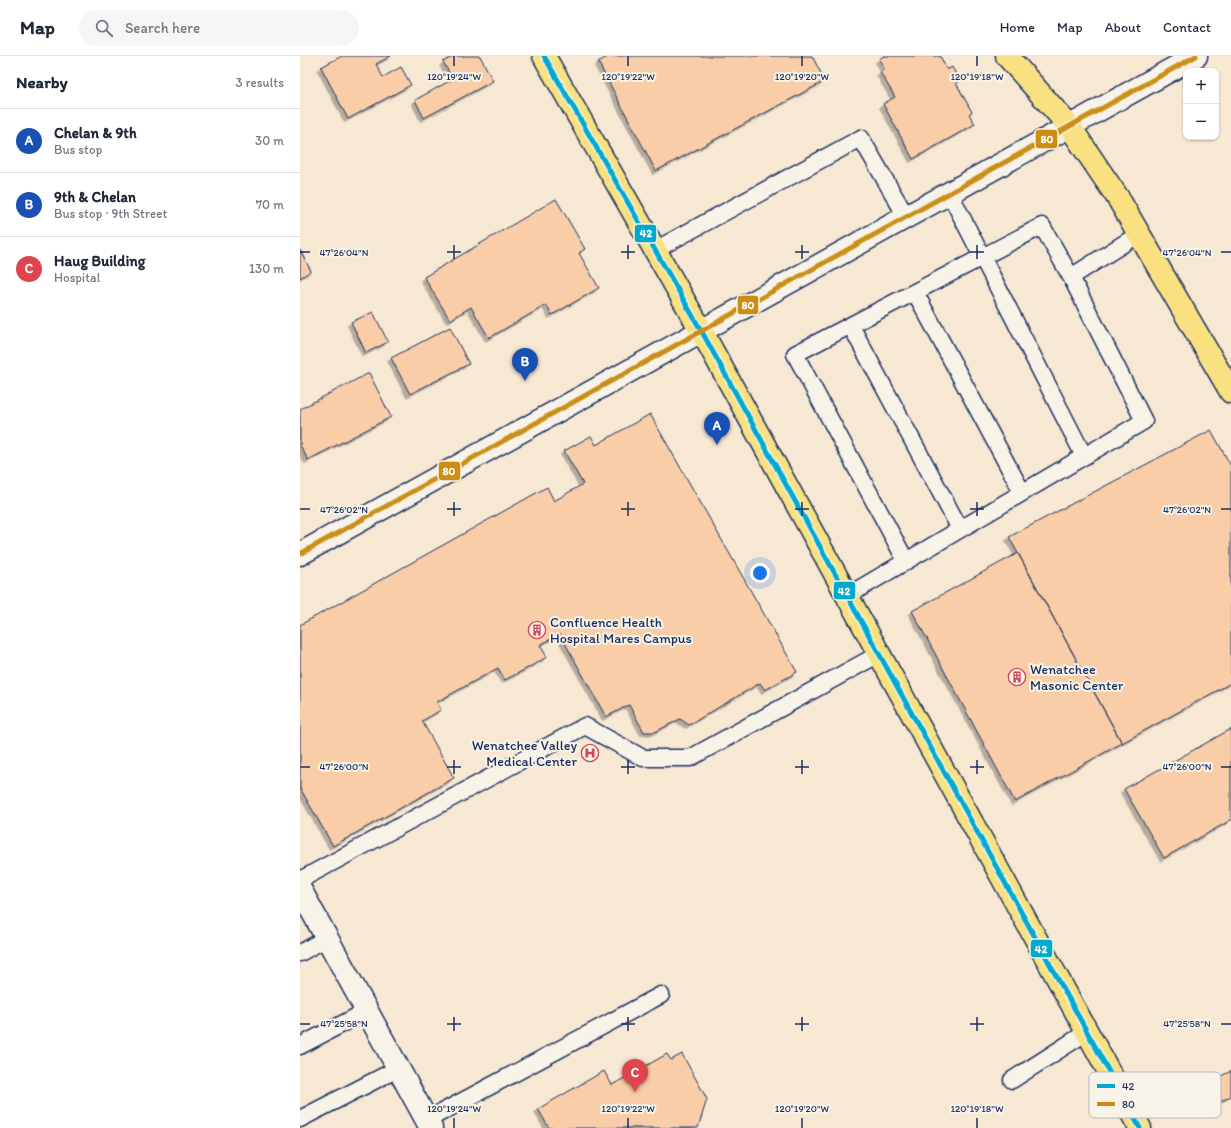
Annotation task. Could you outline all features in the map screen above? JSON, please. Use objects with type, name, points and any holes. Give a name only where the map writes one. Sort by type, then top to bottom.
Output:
[{"type":"main road","points":[[544,56],[702,332],[1109,1072]]},
{"type":"main road","points":[[1007,56],[1070,127],[1118,198],[1231,392]]},
{"type":"main road","points":[[1134,1118],[1140,1128]]},
{"type":"street","points":[[300,554],[702,332],[1196,56]]},
{"type":"street","points":[[300,889],[429,1124]]},
{"type":"lane","points":[[655,250],[861,138],[907,218]]},
{"type":"lane","points":[[950,194],[1084,456]]},
{"type":"lane","points":[[847,596],[1144,420],[1071,278],[1042,226],[795,354],[906,561]]},
{"type":"lane","points":[[1071,278],[1140,234]]},
{"type":"lane","points":[[915,292],[1022,492]]},
{"type":"lane","points":[[851,326],[960,529]]},
{"type":"lane","points":[[300,880],[585,726],[643,758],[690,758],[878,654]]},
{"type":"lane","points":[[300,953],[327,938]]},
{"type":"lane","points":[[429,1124],[661,995]]},
{"type":"lane","points":[[300,1046],[367,1011]]},
{"type":"lane","points":[[1012,1080],[1087,1032]]},
{"type":"lane","points":[[300,1119],[399,1068]]},
{"type":"building","points":[[342,56],[391,56],[376,64],[383,77],[401,67],[411,85],[348,119],[321,67]]},
{"type":"building","points":[[454,56],[480,56],[493,81],[424,118],[415,100],[453,79],[443,62]]},
{"type":"building","points":[[609,56],[812,56],[825,81],[656,171],[598,62]]},
{"type":"building","points":[[884,56],[940,56],[947,70],[952,67],[960,81],[956,83],[972,112],[969,114],[975,124],[913,159],[883,104],[895,97],[880,72],[885,70],[879,59]]},
{"type":"building","points":[[556,199],[585,249],[579,253],[599,288],[552,315],[546,305],[489,338],[471,307],[450,320],[424,277]]},
{"type":"building","points":[[300,250],[311,271],[300,278]]},
{"type":"building","points":[[373,312],[388,342],[366,353],[351,322]]},
{"type":"building","points":[[450,327],[469,364],[410,394],[391,358]]},
{"type":"building","points":[[369,373],[391,417],[308,460],[300,445],[300,409]]},
{"type":"building","name":"Confluence Health Hospital Mares Campus","points":[[650,414],[797,672],[765,690],[760,683],[689,725],[680,719],[655,732],[644,732],[629,705],[606,717],[560,634],[540,645],[547,657],[528,668],[505,680],[498,668],[437,702],[441,710],[422,721],[454,778],[333,846],[300,788],[300,625],[547,487],[554,501],[583,484],[564,451],[591,436],[596,445]]},
{"type":"building","points":[[1211,430],[1231,466],[1231,683],[1122,743],[1009,537]]},
{"type":"building","name":"Wenatchee Masonic Center","points":[[1018,553],[1122,743],[1015,802],[912,611]]},
{"type":"building","points":[[1231,729],[1231,820],[1164,858],[1124,789]]},
{"type":"building","points":[[667,1054],[671,1060],[682,1054],[707,1099],[698,1128],[549,1128],[538,1109],[604,1071],[612,1085]]},
{"type":"building","points":[[1231,1071],[1231,1096],[1221,1101],[1221,1076]]},
{"type":"transit line","name":"42","points":[[544,56],[702,332],[1109,1072]]},
{"type":"transit line","name":"80","points":[[300,554],[1196,56]]},
{"type":"transit line","name":"42","points":[[1134,1118],[1140,1128]]},
{"type":"place","name":"9th & Chelan","points":[[525,381]]},
{"type":"place","name":"Chelan & 9th","points":[[717,445]]},
{"type":"place","name":"Confluence Health Hospital Mares Campus","points":[[537,630]]},
{"type":"place","name":"Wenatchee Masonic Center","points":[[1017,677]]},
{"type":"place","name":"Wenatchee Valley Medical Center","points":[[590,753]]},
{"type":"place","name":"Haug Building","points":[[635,1092]]}]
